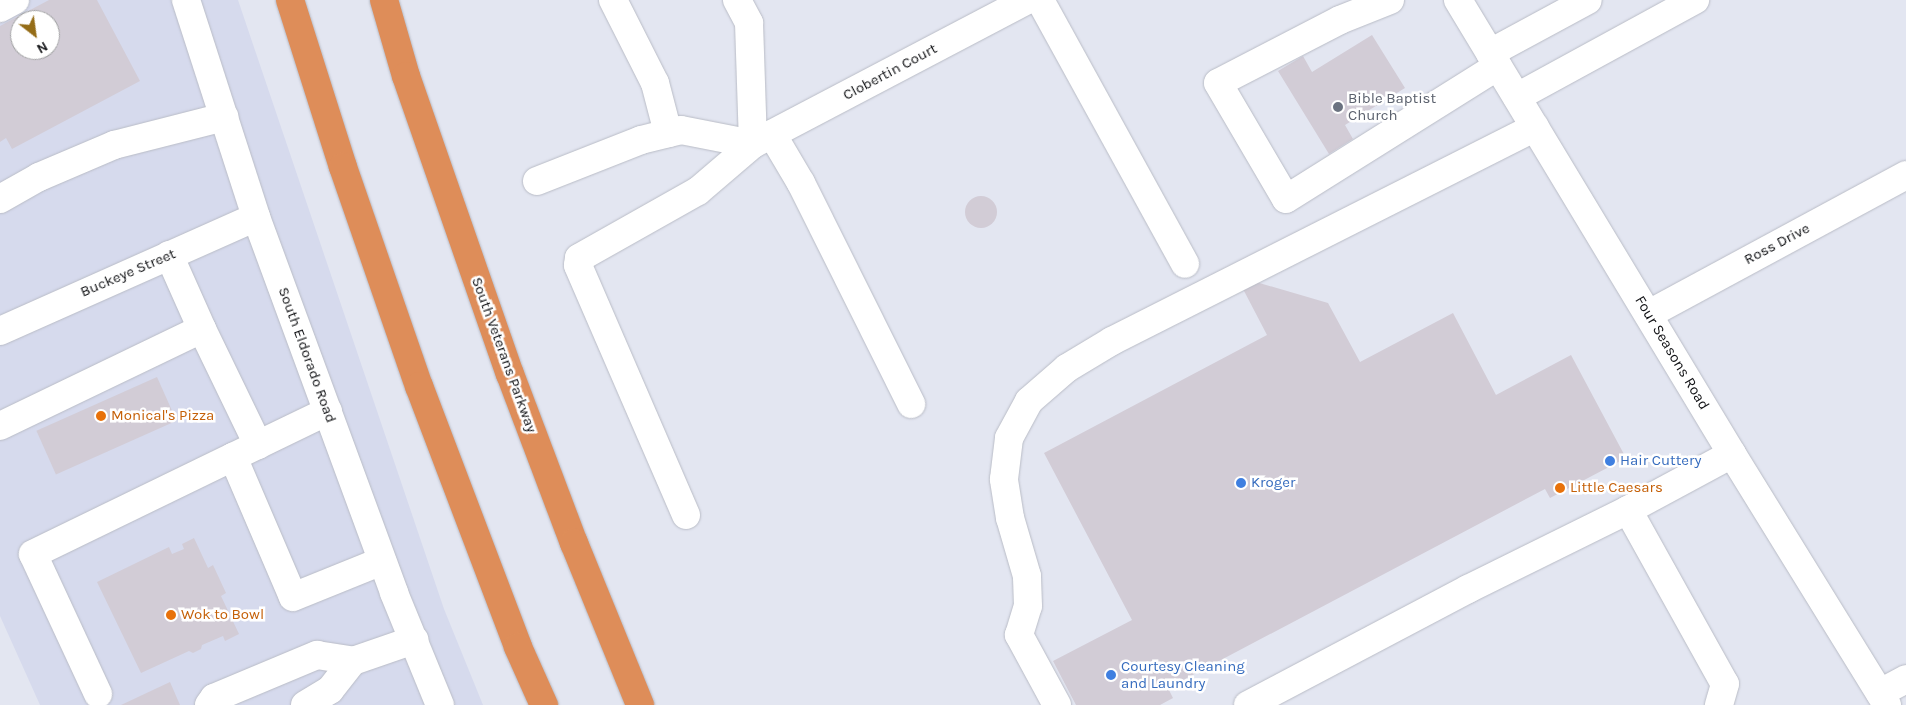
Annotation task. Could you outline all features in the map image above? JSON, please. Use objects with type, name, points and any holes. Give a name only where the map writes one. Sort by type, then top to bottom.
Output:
[{"type":"highway","points":[[290,0],[343,167],[419,386],[518,646],[544,705]]},
{"type":"highway","name":"South Veterans Parkway","points":[[384,0],[406,76],[510,374],[574,543],[640,705]]},
{"type":"street","points":[[0,8],[15,0]]},
{"type":"street","name":"South Eldorado Road","points":[[186,0],[256,218],[382,561],[440,705]]},
{"type":"street","points":[[612,0],[655,83],[668,133]]},
{"type":"street","points":[[737,0],[749,23],[763,139],[801,183],[911,404]]},
{"type":"street","name":"Clobertin Court","points":[[686,515],[578,262],[579,258],[698,192],[763,139],[1027,0]]},
{"type":"street","points":[[1040,0],[1185,264]]},
{"type":"street","points":[[1390,0],[1340,20],[1218,83],[1286,199],[1494,59],[1588,0]]},
{"type":"street","name":"Four Seasons Road","points":[[1458,0],[1732,454],[1884,699]]},
{"type":"street","points":[[1517,97],[1695,0]]},
{"type":"street","points":[[0,199],[39,177],[114,145],[224,118]]},
{"type":"street","points":[[1057,705],[1019,635],[1028,606],[1027,576],[1010,518],[1004,479],[1009,438],[1029,401],[1067,368],[1112,341],[1535,127]]},
{"type":"street","points":[[536,181],[641,140],[681,130],[763,139]]},
{"type":"street","name":"Ross Drive","points":[[1649,314],[1906,175]]},
{"type":"street","name":"Buckeye Street","points":[[0,331],[256,218]]},
{"type":"street","points":[[169,255],[202,329],[258,445]]},
{"type":"street","points":[[0,426],[202,329]]},
{"type":"street","points":[[98,694],[33,554],[328,411]]},
{"type":"street","points":[[1248,705],[1476,584],[1628,510],[1732,454]]},
{"type":"street","points":[[233,457],[293,597],[382,561]]},
{"type":"street","points":[[1628,510],[1726,684],[1719,705]]},
{"type":"street","points":[[209,705],[214,698],[317,655],[353,661],[414,640]]},
{"type":"street","points":[[305,705],[330,690],[353,661]]},
{"type":"street","points":[[1884,699],[1906,679]]},
{"type":"shaded area","points":[[0,0],[238,0],[444,609],[483,705],[40,705],[0,616]]},
{"type":"building","points":[[49,0],[97,0],[140,81],[12,149],[6,138],[0,142],[0,26],[10,21],[10,60],[60,60],[60,10],[30,10]]},
{"type":"building","name":"Bible Baptist Church","points":[[1372,35],[1405,88],[1345,125],[1353,139],[1329,154],[1278,71],[1303,56],[1312,72]]},
{"type":"building","points":[[981,196],[992,201],[997,212],[992,223],[981,228],[970,223],[965,212],[970,201]]},
{"type":"building","name":"Kroger","points":[[1256,282],[1328,303],[1360,362],[1453,313],[1496,395],[1571,355],[1626,458],[1550,498],[1545,489],[1168,688],[1173,698],[1160,705],[1076,705],[1053,661],[1132,620],[1044,453],[1267,335],[1243,289]]},
{"type":"building","points":[[157,377],[177,421],[56,475],[36,431]]},
{"type":"building","name":"Wok to Bowl","points":[[194,538],[208,568],[213,565],[226,593],[221,596],[239,634],[225,641],[223,636],[202,645],[201,649],[193,653],[189,651],[141,673],[97,582],[169,547],[172,554],[184,549],[182,544]]},
{"type":"building","points":[[170,682],[180,705],[121,705]]},
{"type":"place","name":"Bible Baptist Church","points":[[1338,107]]},
{"type":"place","name":"Monical's Pizza","points":[[101,416]]},
{"type":"place","name":"Hair Cuttery","points":[[1610,461]]},
{"type":"place","name":"Kroger","points":[[1241,483]]},
{"type":"place","name":"Little Caesars","points":[[1560,488]]},
{"type":"place","name":"Wok to Bowl","points":[[171,615]]},
{"type":"place","name":"Courtesy Cleaning and Laundry","points":[[1111,675]]}]
